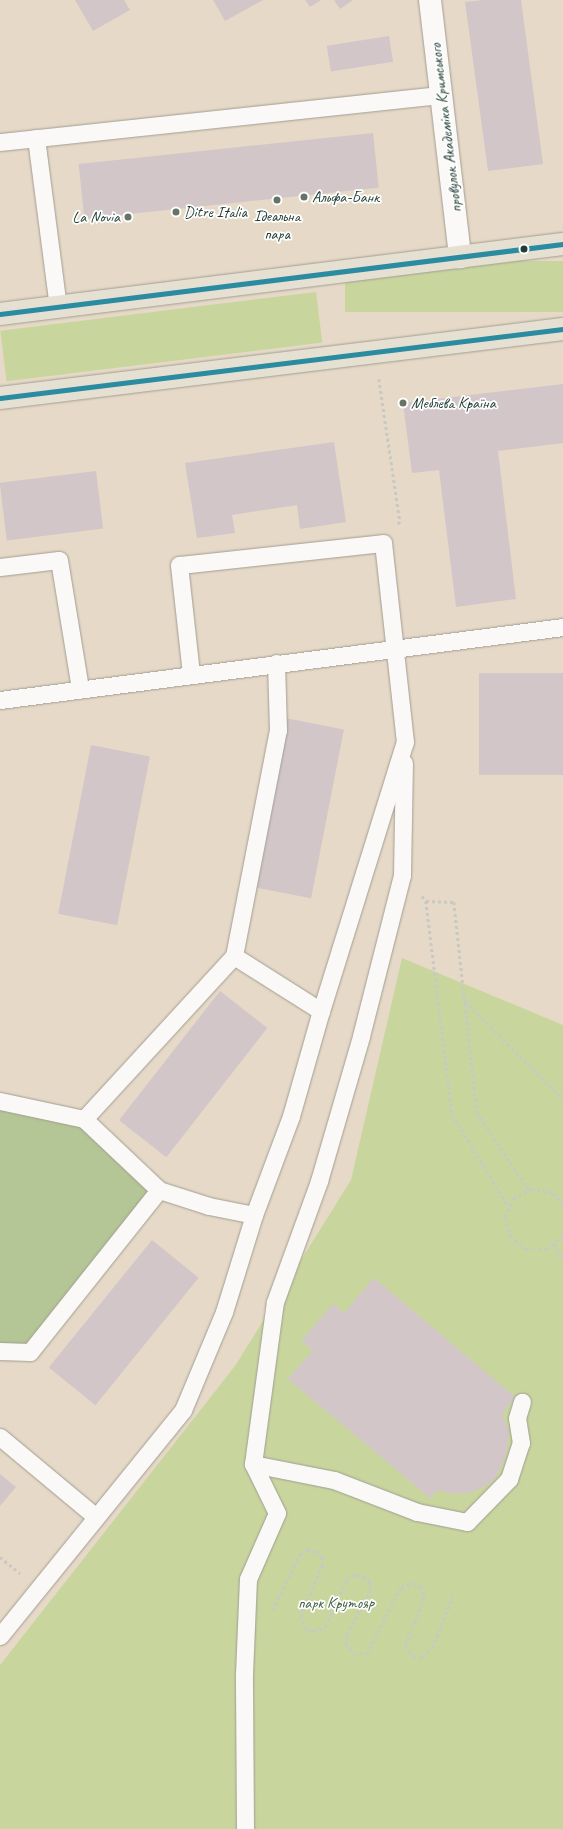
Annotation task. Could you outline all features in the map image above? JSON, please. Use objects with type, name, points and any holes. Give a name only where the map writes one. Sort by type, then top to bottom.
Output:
[{"type":"main road","points":[[0,314],[563,244]]},
{"type":"main road","points":[[0,398],[563,329]]},
{"type":"street","name":"провулок Академіка Кримського","points":[[430,0],[460,257]]},
{"type":"lane","points":[[0,142],[441,95]]},
{"type":"lane","points":[[36,138],[58,307]]},
{"type":"lane","points":[[191,674],[179,565],[383,543],[393,649],[405,742],[402,875],[361,1036],[319,1181],[275,1302],[253,1464],[278,1513],[248,1579],[246,1635],[245,1829]]},
{"type":"lane","points":[[0,567],[59,560],[80,688]]},
{"type":"lane","points":[[0,700],[80,688],[563,627]]},
{"type":"lane","points":[[84,1119],[234,956],[278,730],[276,663]]},
{"type":"lane","points":[[0,1636],[183,1410],[224,1312],[254,1215],[291,1116],[321,1012],[405,742]]},
{"type":"lane","points":[[234,956],[321,1012]]},
{"type":"lane","points":[[0,1101],[84,1119],[159,1190],[209,1206],[254,1215]]},
{"type":"lane","points":[[0,1351],[30,1352],[159,1190]]},
{"type":"lane","points":[[253,1464],[334,1480],[418,1512],[467,1522],[509,1479],[521,1443],[517,1418],[522,1402]]},
{"type":"lane","points":[[0,1437],[96,1517]]},
{"type":"path","points":[[376,352],[400,522],[383,543]]},
{"type":"path","points":[[402,875],[426,901],[452,1114],[508,1206]]},
{"type":"path","points":[[426,901],[454,902],[477,1112],[529,1190]]},
{"type":"path","points":[[464,1001],[563,1099]]},
{"type":"path","points":[[563,1204],[552,1193],[542,1189],[529,1190],[514,1198],[508,1206],[506,1227],[517,1244],[536,1251],[555,1244],[563,1235]]},
{"type":"path","points":[[555,1244],[563,1261]]},
{"type":"path","points":[[246,1635],[265,1626],[297,1558],[307,1550],[316,1551],[324,1561],[301,1616],[302,1624],[309,1630],[317,1631],[325,1626],[345,1583],[350,1576],[363,1576],[370,1582],[370,1594],[346,1640],[347,1648],[354,1654],[362,1655],[370,1651],[401,1587],[413,1582],[421,1586],[425,1598],[405,1646],[413,1656],[426,1655],[432,1648],[453,1596]]},
{"type":"green space","points":[[345,261],[563,261],[563,312],[345,312]]},
{"type":"green space","points":[[316,292],[322,343],[7,381],[0,331]]},
{"type":"green space","name":"парк Крутояр","points":[[402,958],[563,1025],[563,1829],[0,1829],[0,1665],[235,1366],[351,1180]]},
{"type":"green space","points":[[0,1101],[84,1119],[159,1190],[30,1352],[0,1351]]},
{"type":"building","points":[[75,0],[124,0],[130,10],[93,31]]},
{"type":"building","points":[[213,0],[263,0],[225,21]]},
{"type":"building","points":[[305,0],[321,0],[310,7]]},
{"type":"building","points":[[334,0],[353,0],[340,9]]},
{"type":"building","points":[[483,0],[521,0],[543,164],[488,171],[465,2]]},
{"type":"building","points":[[389,36],[393,62],[331,72],[327,46]]},
{"type":"building","points":[[373,133],[379,188],[84,219],[79,164]]},
{"type":"building","points":[[563,384],[563,443],[498,451],[516,599],[456,607],[439,470],[412,473],[403,403]]},
{"type":"building","points":[[334,442],[346,522],[300,529],[297,505],[232,515],[235,533],[197,538],[185,463]]},
{"type":"building","points":[[96,471],[103,529],[7,540],[0,483]]},
{"type":"building","points":[[479,673],[563,673],[563,775],[479,775]]},
{"type":"building","points":[[285,718],[344,729],[311,898],[252,887]]},
{"type":"building","points":[[91,745],[150,756],[117,925],[58,914]]},
{"type":"building","points":[[220,991],[267,1028],[166,1157],[119,1120]]},
{"type":"building","points":[[152,1240],[199,1278],[95,1405],[49,1367]]},
{"type":"building","points":[[374,1278],[515,1397],[502,1414],[509,1432],[506,1456],[495,1479],[482,1488],[469,1493],[453,1494],[438,1490],[430,1498],[288,1379],[313,1350],[301,1341],[333,1304],[344,1313]]},
{"type":"building","points":[[0,1474],[16,1487],[0,1506]]},
{"type":"transit line","points":[[0,314],[563,244]]},
{"type":"transit line","points":[[0,398],[563,329]]},
{"type":"place","name":"Альфа-Банк","points":[[304,197]]},
{"type":"place","name":"Ідеальна пара","points":[[277,200]]},
{"type":"place","name":"Ditre Italia","points":[[176,212]]},
{"type":"place","name":"La Novia","points":[[128,217]]},
{"type":"place","name":"Меблева Країна","points":[[403,403]]}]
